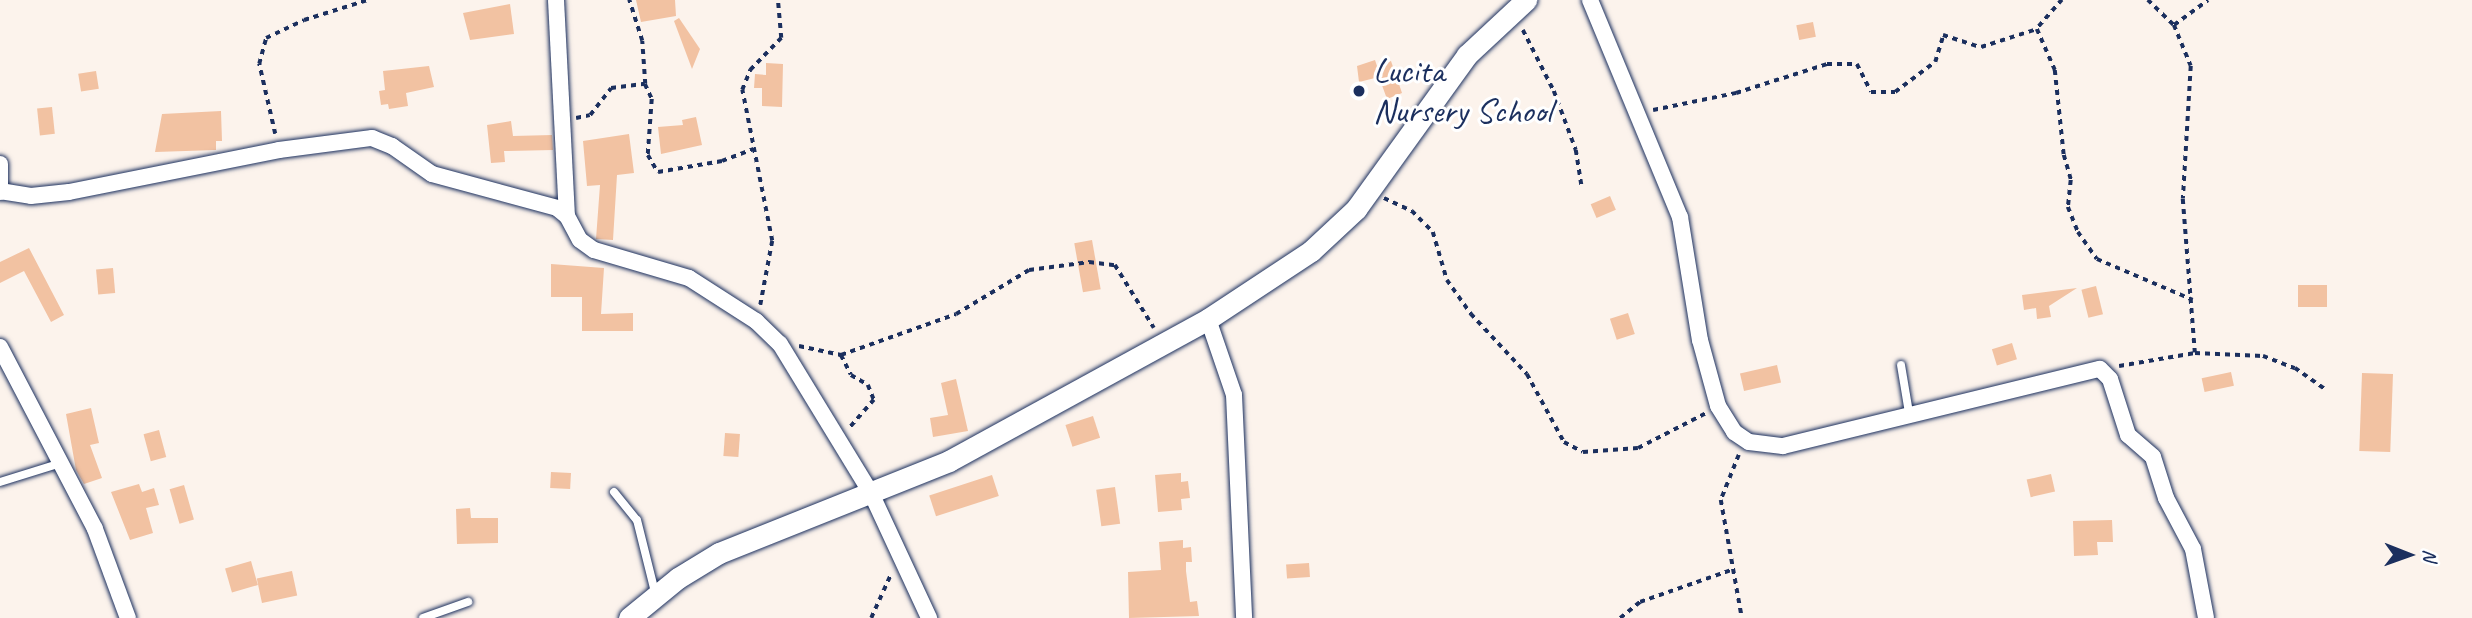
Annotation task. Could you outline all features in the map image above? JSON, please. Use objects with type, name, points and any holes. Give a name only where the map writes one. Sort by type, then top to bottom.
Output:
[{"type":"street","points":[[556,0],[567,216],[572,231],[594,250],[682,275],[756,321],[779,344],[872,495],[929,618]]},
{"type":"street","points":[[1590,0],[1680,217],[1700,340],[1718,406],[1734,432],[1749,442],[1783,446],[1909,412],[2100,369],[2110,379],[2128,435],[2153,457],[2166,498],[2185,528],[2193,549],[2206,618]]},
{"type":"street","points":[[629,618],[656,595],[739,543],[872,495],[949,461],[1208,319],[1311,251],[1370,192],[1467,55],[1516,3]]},
{"type":"street","points":[[0,164],[0,191],[31,196],[69,192],[279,150],[356,139],[383,140],[432,174],[544,203],[567,216]]},
{"type":"street","points":[[1208,319],[1234,395],[1244,618]]},
{"type":"street","points":[[0,347],[116,576],[128,618]]},
{"type":"lane","points":[[1901,365],[1909,412]]},
{"type":"lane","points":[[0,482],[61,463]]},
{"type":"lane","points":[[614,492],[637,520],[656,595]]},
{"type":"lane","points":[[423,618],[468,602]]},
{"type":"path","points":[[279,150],[259,64],[266,38],[304,20],[368,0]]},
{"type":"path","points":[[629,0],[642,41],[645,84],[652,99],[648,155],[658,172],[722,161],[754,149]]},
{"type":"path","points":[[756,321],[772,241],[742,90],[750,71],[781,38],[778,0]]},
{"type":"path","points":[[1638,113],[1736,93],[1827,64],[1857,64],[1871,92],[1895,92],[1935,62],[1943,35],[1981,47],[2037,29],[2062,0]]},
{"type":"path","points":[[2148,0],[2174,25],[2191,66],[2183,199],[2193,300],[2195,353]]},
{"type":"path","points":[[2174,25],[2208,0]]},
{"type":"path","points":[[1516,3],[1576,150],[1582,187]]},
{"type":"path","points":[[2037,29],[2055,70],[2062,142],[2071,180],[2068,207],[2078,232],[2097,258],[2193,300]]},
{"type":"path","points":[[563,121],[590,115],[611,88],[645,84]]},
{"type":"path","points":[[1370,192],[1412,211],[1433,232],[1447,280],[1527,374],[1564,442],[1583,452],[1638,448],[1677,432],[1718,406]]},
{"type":"path","points":[[779,344],[820,348],[841,355],[956,314],[1029,270],[1089,262],[1115,265],[1130,283],[1163,344]]},
{"type":"path","points":[[2100,369],[2195,353],[2263,356],[2295,368],[2328,390]]},
{"type":"path","points":[[840,440],[874,400],[869,385],[851,375],[841,355]]},
{"type":"path","points":[[1742,618],[1721,500],[1734,461],[1749,442]]},
{"type":"path","points":[[871,618],[884,581],[903,563]]},
{"type":"path","points":[[1619,618],[1640,602],[1734,569]]},
{"type":"building","points":[[636,0],[675,0],[676,16],[641,22]]},
{"type":"building","points":[[510,4],[514,34],[470,40],[463,13]]},
{"type":"building","points":[[679,18],[700,49],[692,69],[674,21]]},
{"type":"building","points":[[1813,22],[1816,37],[1799,40],[1796,25]]},
{"type":"building","points":[[1375,60],[1377,66],[1391,61],[1402,93],[1387,99],[1379,77],[1359,82],[1357,66]]},
{"type":"building","points":[[766,63],[783,64],[782,107],[762,106],[762,88],[754,88],[755,74],[766,75]]},
{"type":"building","points":[[429,66],[434,87],[406,93],[408,106],[389,109],[388,104],[381,105],[379,91],[385,90],[383,71]]},
{"type":"building","points":[[96,71],[99,89],[81,92],[78,74]]},
{"type":"building","points":[[52,107],[55,134],[40,135],[37,109]]},
{"type":"building","points":[[221,111],[222,141],[216,141],[216,150],[155,152],[162,114]]},
{"type":"building","points":[[696,117],[702,145],[661,154],[658,127],[683,125],[682,120]]},
{"type":"building","points":[[511,121],[513,136],[552,135],[553,150],[504,151],[505,162],[491,163],[487,125]]},
{"type":"building","points":[[629,134],[634,173],[617,175],[613,240],[596,239],[600,185],[587,186],[583,141]]},
{"type":"building","points":[[1610,196],[1616,210],[1597,218],[1591,204]]},
{"type":"building","points":[[1092,240],[1101,289],[1083,292],[1074,243]]},
{"type":"building","points":[[29,248],[64,315],[51,322],[24,271],[0,283],[0,262]]},
{"type":"building","points":[[551,264],[604,268],[601,314],[633,313],[633,331],[582,331],[582,297],[551,297]]},
{"type":"building","points":[[113,268],[115,293],[98,294],[96,269]]},
{"type":"building","points":[[2298,285],[2327,285],[2327,307],[2298,307]]},
{"type":"building","points":[[2096,286],[2103,314],[2088,318],[2081,290]]},
{"type":"building","points":[[2077,288],[2049,306],[2051,317],[2037,319],[2036,308],[2024,310],[2022,295]]},
{"type":"building","points":[[1628,313],[1635,334],[1617,340],[1610,319]]},
{"type":"building","points":[[2012,343],[2017,359],[1997,365],[1992,349]]},
{"type":"building","points":[[1777,365],[1781,383],[1744,391],[1740,374]]},
{"type":"building","points":[[2231,372],[2234,386],[2205,392],[2202,378]]},
{"type":"building","points":[[2362,373],[2393,374],[2390,452],[2359,451]]},
{"type":"building","points":[[956,379],[968,431],[933,437],[930,418],[948,415],[941,383]]},
{"type":"building","points":[[91,408],[99,443],[90,445],[102,478],[84,484],[76,470],[66,414]]},
{"type":"building","points":[[1093,416],[1100,438],[1073,447],[1065,425]]},
{"type":"building","points":[[159,430],[166,457],[151,461],[144,434]]},
{"type":"building","points":[[725,433],[740,434],[738,457],[723,456]]},
{"type":"building","points":[[551,472],[571,473],[570,489],[550,488]]},
{"type":"building","points":[[1181,473],[1181,482],[1188,481],[1190,498],[1181,499],[1182,510],[1158,512],[1155,475]]},
{"type":"building","points":[[2051,474],[2055,492],[2031,497],[2027,480]]},
{"type":"building","points":[[992,475],[999,496],[936,516],[929,495]]},
{"type":"building","points":[[139,484],[142,492],[154,488],[159,505],[146,508],[153,533],[130,540],[111,492]]},
{"type":"building","points":[[184,485],[194,520],[180,524],[170,489]]},
{"type":"building","points":[[1115,487],[1120,524],[1101,526],[1096,490]]},
{"type":"building","points":[[470,508],[471,518],[498,518],[498,543],[457,544],[456,509]]},
{"type":"building","points":[[2112,520],[2113,542],[2097,542],[2098,555],[2074,556],[2073,521]]},
{"type":"building","points":[[1183,540],[1183,548],[1191,547],[1192,562],[1186,562],[1186,571],[1190,602],[1197,601],[1199,616],[1129,618],[1128,572],[1161,570],[1159,542]]},
{"type":"building","points":[[251,561],[258,585],[232,592],[225,568]]},
{"type":"building","points":[[1309,563],[1310,577],[1287,579],[1286,565]]},
{"type":"building","points":[[292,571],[297,595],[262,603],[257,578]]},
{"type":"place","name":"Lucita Nursery School","points":[[1359,91]]}]
